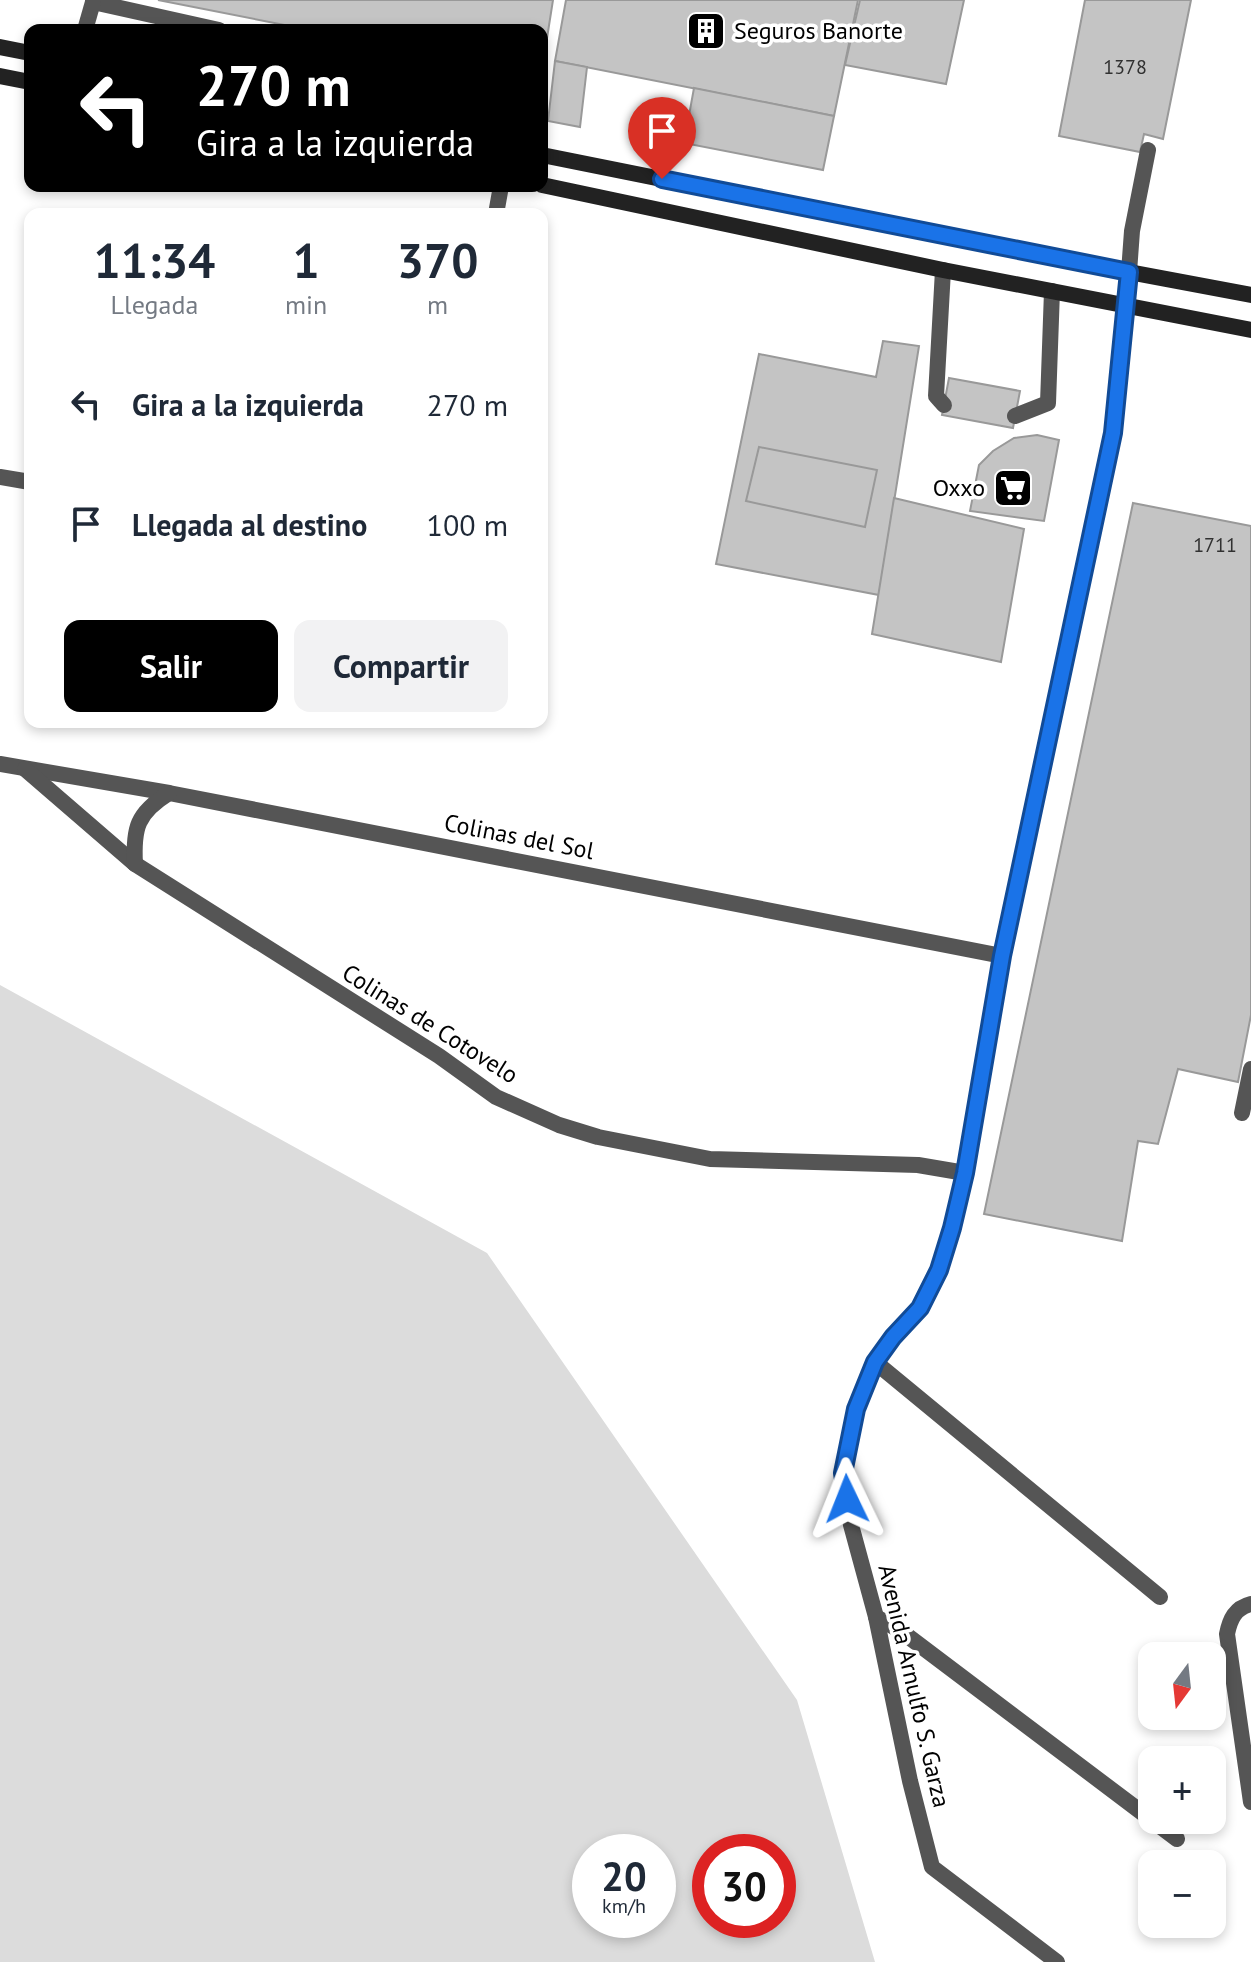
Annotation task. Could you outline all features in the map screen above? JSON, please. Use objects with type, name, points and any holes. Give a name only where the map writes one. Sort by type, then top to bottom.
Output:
[{"type":"main road","points":[[0,47],[24,52]]},
{"type":"main road","points":[[0,76],[24,81]]},
{"type":"main road","points":[[548,156],[1251,295]]},
{"type":"main road","points":[[548,186],[943,270],[1251,330]]},
{"type":"street","points":[[87,24],[93,1],[193,24]]},
{"type":"street","name":"Avenida Arnulfo S. Garza","points":[[1057,1962],[932,1867],[910,1781],[876,1617],[851,1525],[843,1473],[856,1409],[875,1362],[920,1308],[939,1270],[965,1173],[1002,956],[1113,433],[1132,231],[1148,150]]},
{"type":"street","points":[[943,270],[936,396],[944,405]]},
{"type":"street","points":[[1015,416],[1048,403],[1052,291]]},
{"type":"street","points":[[0,477],[24,481]]},
{"type":"street","name":"Colinas del Sol","points":[[0,764],[169,793],[1002,956]]},
{"type":"street","name":"Colinas de Cotovelo","points":[[25,769],[135,864],[439,1056],[496,1097],[559,1125],[598,1137],[710,1159],[918,1165],[965,1173]]},
{"type":"street","points":[[135,864],[134,835],[139,821],[145,811],[169,793]]},
{"type":"street","points":[[1242,1113],[1251,1069]]},
{"type":"street","points":[[875,1362],[1160,1597]]},
{"type":"street","points":[[1251,1604],[1242,1606],[1232,1617],[1227,1634],[1251,1802]]},
{"type":"street","points":[[876,1617],[901,1631],[1177,1839]]},
{"type":"shaded area","points":[[0,985],[487,1253],[797,1700],[875,1962],[0,1962]]},
{"type":"building","points":[[158,0],[553,0],[548,32],[548,24],[280,24]]},
{"type":"building","name":"Seguros Banorte","points":[[566,0],[858,0],[834,116],[555,61]]},
{"type":"building","points":[[860,0],[964,0],[946,84],[845,65]]},
{"type":"building","points":[[1085,0],[1191,0],[1163,139],[1144,134],[1140,152],[1059,136]]},
{"type":"building","points":[[555,61],[587,67],[580,127],[548,121]]},
{"type":"building","points":[[694,88],[834,116],[823,170],[684,143]]},
{"type":"building","points":[[883,341],[919,346],[879,595],[716,564],[759,354],[876,377]]},
{"type":"building","name":"Oxxo","points":[[949,378],[1020,391],[1013,428],[942,415]]},
{"type":"building","name":"Oxxo","points":[[1037,435],[1059,440],[1044,521],[970,511],[979,465],[993,451],[1014,438]]},
{"type":"building","points":[[759,447],[877,470],[865,527],[746,501]]},
{"type":"building","points":[[894,498],[1024,529],[1001,662],[872,634]]},
{"type":"building","points":[[1133,503],[1251,526],[1251,1015],[1238,1082],[1178,1069],[1158,1144],[1138,1141],[1122,1241],[984,1214]]},
{"type":"place","name":"Seguros Banorte","points":[[706,31]]},
{"type":"place","name":"Oxxo","points":[[1013,488]]},
{"type":"route","points":[[662,179],[1129,272],[1113,433],[1002,956],[965,1173],[939,1270],[920,1308],[875,1362],[856,1409],[843,1473],[847,1499]]}]
